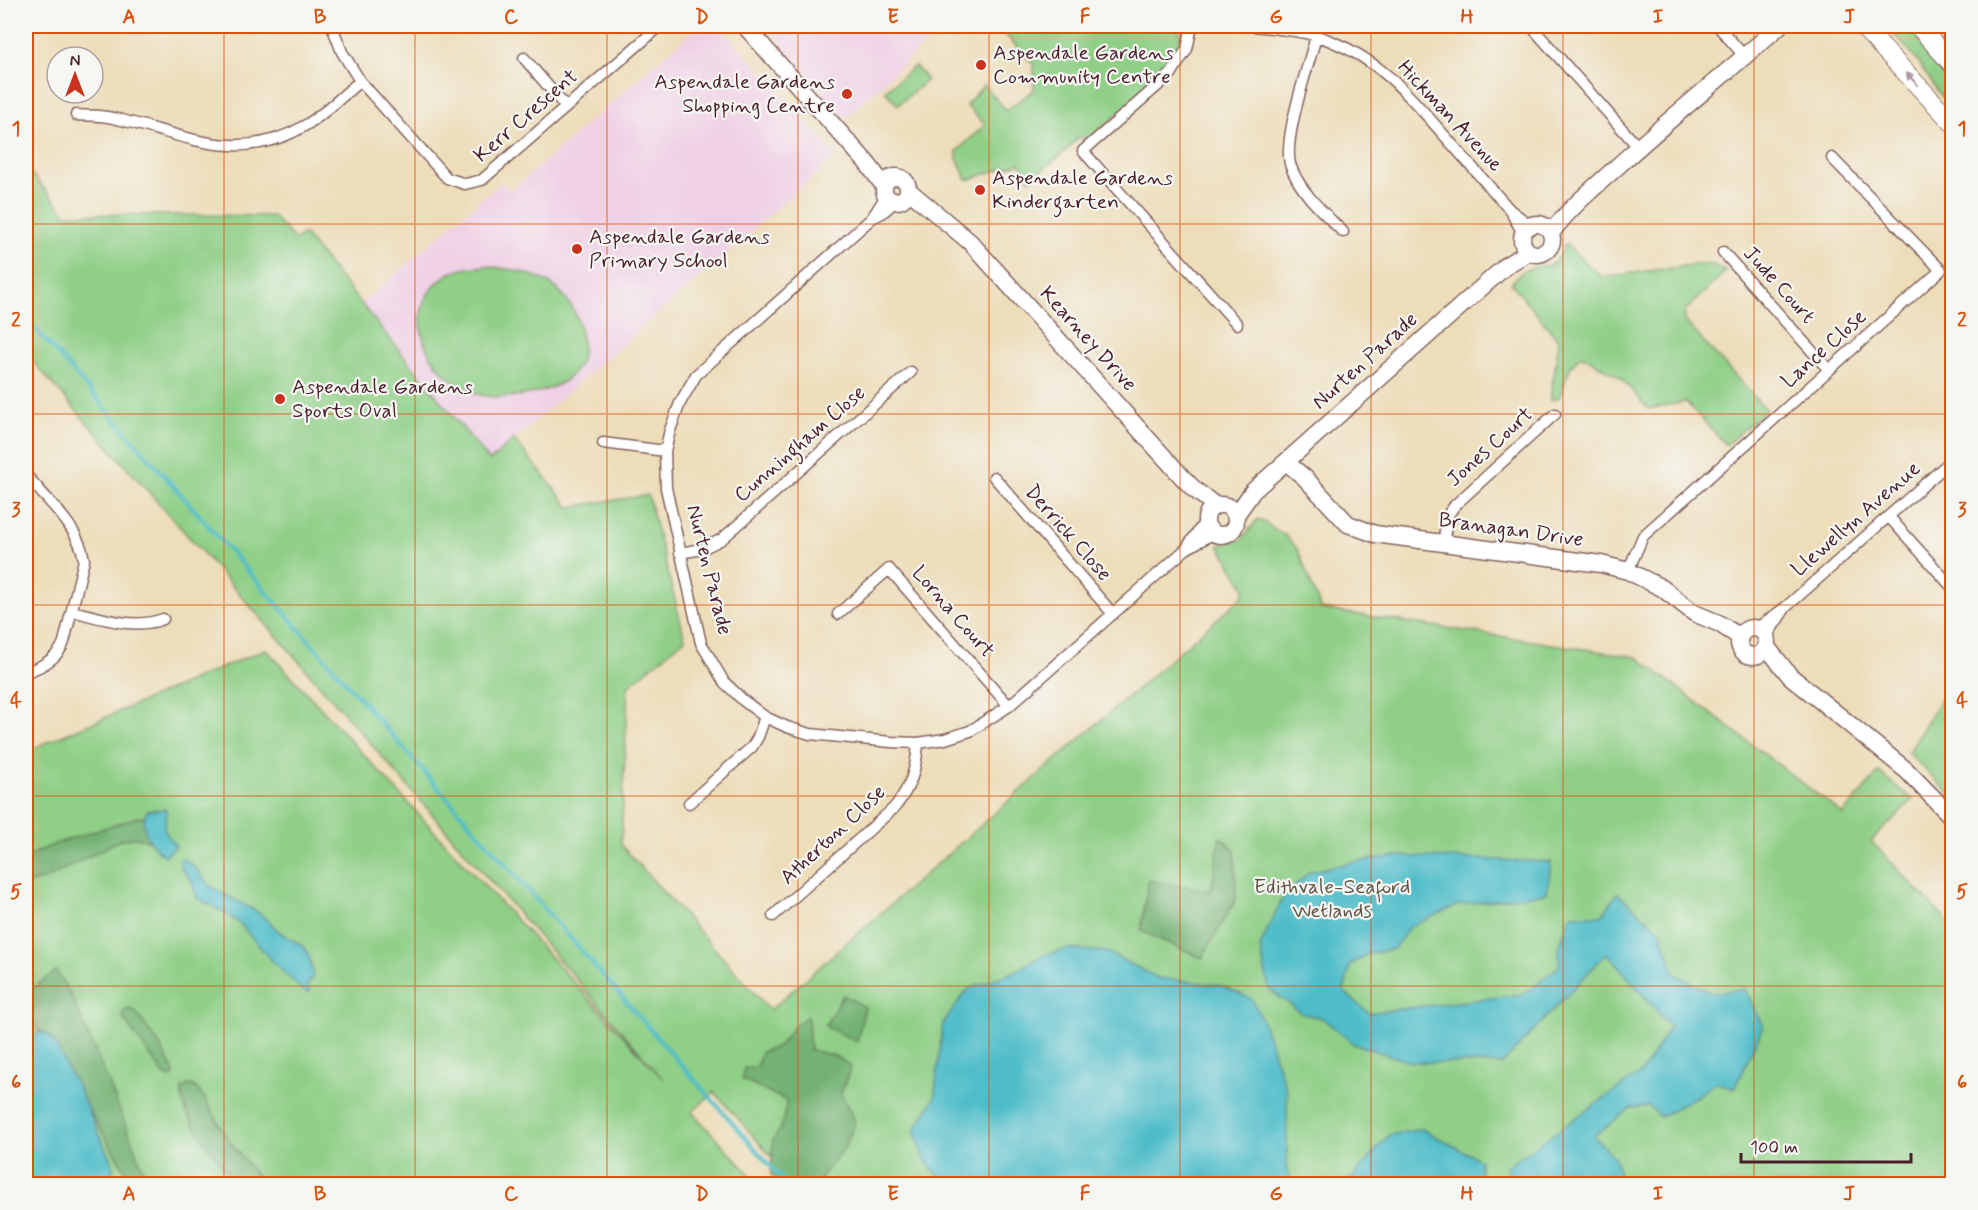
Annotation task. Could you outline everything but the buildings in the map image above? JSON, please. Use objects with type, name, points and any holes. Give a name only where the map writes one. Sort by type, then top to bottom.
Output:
[{"type":"main road","points":[[1862,26],[1953,122]]},
{"type":"main road","points":[[1918,26],[1953,64]]},
{"type":"street","name":"Kerr Crescent","points":[[332,26],[342,52],[360,81],[447,178],[465,184],[482,180],[660,26]]},
{"type":"street","name":"Kearney Drive","points":[[745,26],[894,192],[944,221],[970,242],[1217,516]]},
{"type":"street","points":[[1192,26],[1187,49],[1171,74],[1083,151],[1237,324]]},
{"type":"street","name":"Hickman Avenue","points":[[1254,26],[1316,36],[1350,50],[1382,69],[1533,235]]},
{"type":"street","points":[[1531,26],[1638,147]]},
{"type":"street","points":[[1718,26],[1745,57]]},
{"type":"street","name":"Nurten Parade","points":[[894,192],[882,213],[872,218],[696,375],[680,403],[670,430],[665,451],[666,488],[701,643],[724,682],[765,717],[810,734],[918,743],[945,739],[970,731],[1009,706],[1186,549],[1217,516],[1253,491],[1508,264],[1533,235],[1565,214],[1638,147],[1779,26]]},
{"type":"street","points":[[1316,36],[1289,138],[1290,166],[1305,193],[1343,232]]},
{"type":"street","points":[[524,58],[566,106]]},
{"type":"street","points":[[76,115],[112,118],[194,141],[222,145],[252,145],[280,138],[307,125],[360,81]]},
{"type":"street","name":"Lance Close","points":[[1628,571],[1643,536],[1941,270],[1832,158]]},
{"type":"street","name":"Jude Court","points":[[1723,252],[1829,370]]},
{"type":"street","name":"Cunningham Close","points":[[680,553],[702,549],[722,539],[911,372]]},
{"type":"street","name":"Jones Court","points":[[1443,543],[1448,515],[1455,505],[1555,414]]},
{"type":"street","points":[[603,443],[665,451]]},
{"type":"street","name":"Branagan Drive","points":[[1289,459],[1348,524],[1375,534],[1600,564],[1628,571],[1662,588],[1694,613],[1756,639],[1790,676],[1905,770],[1953,817]]},
{"type":"street","name":"Llewellyn Avenue","points":[[1756,639],[1786,607],[1953,460]]},
{"type":"street","points":[[26,475],[72,528],[82,549],[84,560],[60,653],[26,672]]},
{"type":"street","name":"Derrick Close","points":[[994,477],[1113,614]]},
{"type":"street","points":[[1889,516],[1953,587]]},
{"type":"street","name":"Lorna Court","points":[[838,614],[889,569],[1009,706]]},
{"type":"street","points":[[72,611],[130,623],[151,623],[163,619]]},
{"type":"street","points":[[689,803],[752,747],[765,717]]},
{"type":"street","name":"Atherton Close","points":[[773,916],[894,808],[906,792],[913,776],[918,743]]},
{"type":"shaded area","name":"Aspendale Gardens Primary School","points":[[698,26],[720,26],[837,156],[490,461],[357,307],[501,182],[511,191]]},
{"type":"shaded area","name":"Aspendale Gardens Shopping Centre","points":[[766,26],[944,26],[845,119]]},
{"type":"green space","points":[[1014,26],[1149,26],[1176,28],[1181,33],[1179,45],[1173,57],[1155,80],[1097,132],[1090,137],[1078,138],[1030,180],[1020,163],[967,180],[957,158],[957,151],[985,125],[966,105],[984,85],[1006,110],[1034,90],[1034,65],[1004,33]]},
{"type":"green space","points":[[1886,26],[1909,26],[1952,74],[1952,108],[1913,55]]},
{"type":"green space","points":[[915,66],[927,80],[898,105],[885,91]]},
{"type":"green space","name":"Edithvale-Seaford Wetlands","points":[[26,167],[66,214],[273,216],[295,240],[304,234],[490,461],[514,439],[569,507],[648,495],[685,639],[628,686],[621,845],[770,1010],[1242,597],[1245,589],[1219,545],[1241,540],[1258,519],[1285,535],[1298,550],[1321,609],[1637,657],[1843,814],[1879,772],[1913,800],[1871,841],[1952,926],[1952,1184],[796,1184],[714,1092],[692,1112],[759,1184],[26,1184],[26,751],[266,649],[663,1079],[275,634],[26,354]]},
{"type":"green space","points":[[1565,244],[1602,277],[1709,263],[1726,271],[1685,311],[1685,321],[1766,410],[1726,445],[1686,402],[1648,409],[1621,378],[1581,355],[1570,368],[1559,398],[1550,400],[1559,341],[1511,283],[1526,270],[1553,263],[1561,254]]},
{"type":"green space","points":[[488,266],[542,279],[557,289],[570,305],[579,324],[582,355],[574,373],[564,381],[551,388],[529,394],[485,396],[457,384],[435,363],[423,336],[421,322],[422,308],[427,295],[448,274],[467,268]]},
{"type":"green space","points":[[1952,663],[1952,796],[1908,753],[1940,700]]},
{"type":"green space","points":[[138,817],[150,817],[153,842],[139,838],[122,839],[46,879],[26,884],[26,857],[55,844]]},
{"type":"green space","points":[[1220,837],[1235,850],[1236,899],[1202,958],[1141,931],[1148,880],[1211,891]]},
{"type":"green space","points":[[56,971],[70,993],[143,1170],[126,1172],[32,1020],[32,989]]},
{"type":"green space","points":[[843,995],[865,1007],[857,1042],[825,1026]]},
{"type":"green space","points":[[125,1010],[135,1011],[159,1044],[174,1072],[173,1077],[169,1078],[164,1075],[124,1020]]},
{"type":"green space","points":[[808,1016],[810,1050],[835,1056],[851,1066],[841,1093],[855,1122],[845,1147],[820,1179],[824,1184],[780,1184],[771,1175],[773,1140],[781,1128],[787,1101],[742,1079],[744,1068],[757,1067],[761,1052],[779,1046],[794,1026]]},
{"type":"green space","points":[[188,1085],[194,1086],[204,1097],[228,1139],[263,1184],[234,1184],[187,1112],[182,1089]]},
{"type":"water","points":[[166,809],[165,829],[176,846],[165,856],[150,841],[144,822],[148,810]]},
{"type":"water","points":[[1398,856],[1551,862],[1547,893],[1459,905],[1409,927],[1394,949],[1367,954],[1350,965],[1344,992],[1369,1013],[1524,994],[1560,965],[1558,952],[1570,915],[1603,915],[1617,893],[1661,931],[1675,974],[1711,993],[1745,989],[1763,1027],[1734,1089],[1716,1082],[1697,1096],[1660,1117],[1649,1106],[1631,1108],[1594,1136],[1615,1158],[1621,1184],[1516,1184],[1506,1167],[1643,1071],[1670,1026],[1607,953],[1502,1064],[1410,1062],[1354,1044],[1322,1018],[1303,1014],[1269,989],[1260,946],[1282,899],[1309,872],[1353,862]]},
{"type":"water","points":[[183,858],[211,887],[257,912],[278,931],[304,947],[313,973],[307,985],[310,991],[308,993],[273,962],[240,924],[222,911],[197,898],[192,882],[180,866]]},
{"type":"water","points":[[1068,949],[1107,952],[1158,978],[1219,985],[1252,999],[1262,1019],[1287,1091],[1287,1171],[1294,1184],[945,1184],[927,1163],[914,1131],[934,1099],[943,1023],[968,989],[1016,971],[1041,956]]},
{"type":"water","points":[[43,1032],[58,1048],[113,1165],[113,1171],[102,1184],[26,1184],[26,1041],[37,1033]]},
{"type":"water","points":[[1422,1129],[1480,1160],[1480,1184],[1334,1184],[1353,1177],[1389,1135]]},
{"type":"waterway","points":[[26,318],[786,1184]]},
{"type":"place","name":"Aspendale Gardens Community Centre","points":[[981,65]]},
{"type":"place","name":"Aspendale Gardens Shopping Centre","points":[[847,94]]},
{"type":"place","name":"Aspendale Gardens Kindergarten","points":[[980,190]]},
{"type":"place","name":"Aspendale Gardens Primary School","points":[[577,249]]},
{"type":"place","name":"Aspendale Gardens Sports Oval","points":[[280,399]]}]
